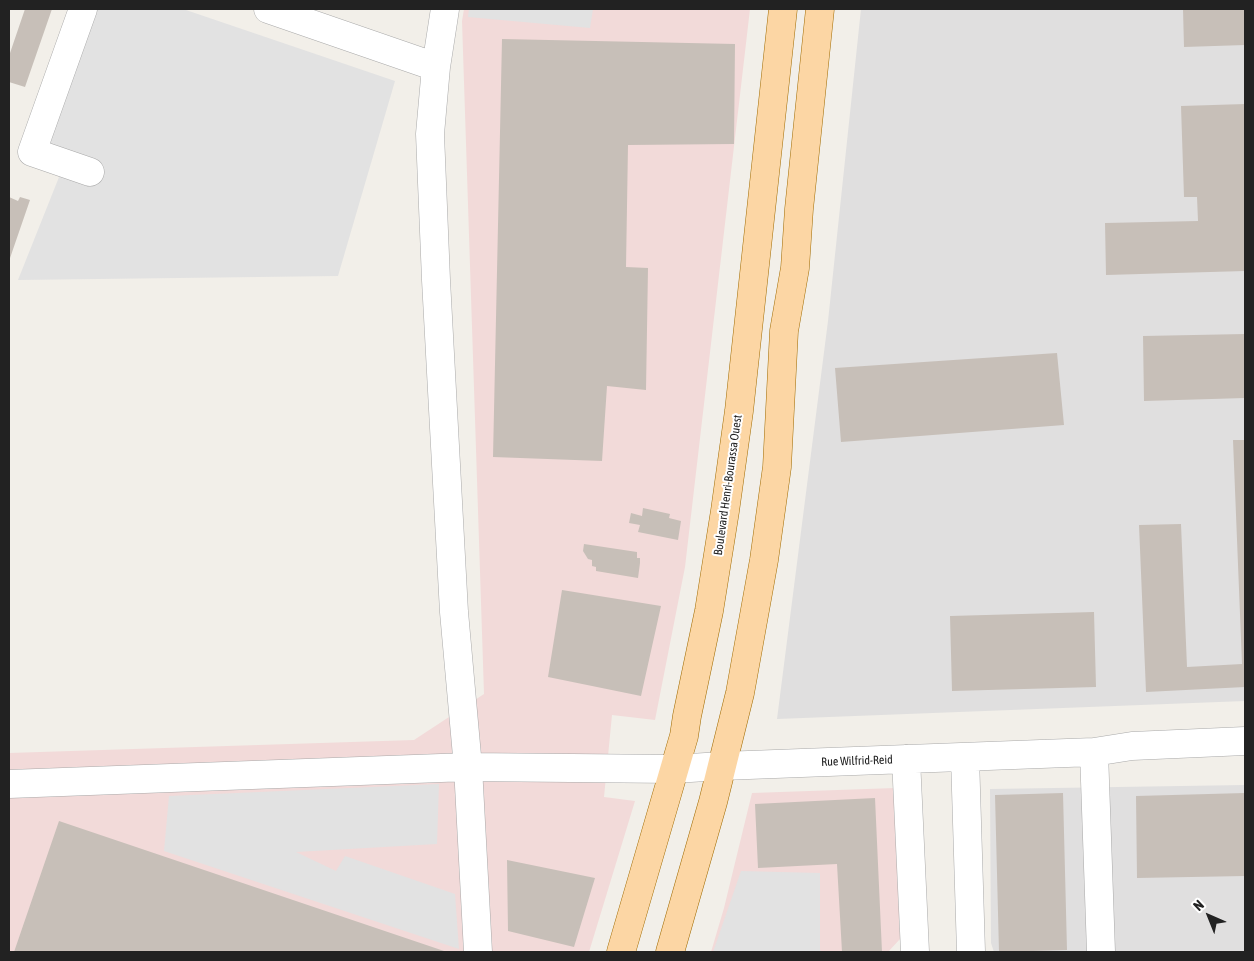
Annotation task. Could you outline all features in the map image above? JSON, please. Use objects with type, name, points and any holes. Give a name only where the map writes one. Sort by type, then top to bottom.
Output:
[{"type":"main road","name":"Boulevard Henri-Bourassa Ouest","points":[[621,952],[684,736],[709,611],[739,411],[783,9]]},
{"type":"main road","points":[[670,952],[722,766],[749,648],[774,494],[784,332],[795,268],[799,209],[820,9]]},
{"type":"street","points":[[83,9],[32,152],[90,172]]},
{"type":"street","points":[[268,9],[436,67]]},
{"type":"street","points":[[445,9],[436,67],[430,134],[454,612],[468,768],[478,952]]},
{"type":"street","name":"Rue Wilfrid-Reid","points":[[9,784],[468,768],[674,769],[1094,752],[1132,746],[1245,741]]},
{"type":"street","points":[[1094,752],[1101,952]]},
{"type":"street","points":[[965,756],[971,952]]},
{"type":"street","points":[[906,759],[915,952]]},
{"type":"shaded area","points":[[93,9],[183,9],[395,81],[338,276],[18,280],[69,152],[46,143]]},
{"type":"shaded area","points":[[464,9],[750,9],[685,567],[655,720],[612,715],[604,797],[635,801],[589,952],[9,952],[9,753],[414,740],[484,694],[462,21]]},
{"type":"shaded area","points":[[469,9],[593,9],[590,28],[468,17]]},
{"type":"shaded area","points":[[861,9],[1245,9],[1245,701],[777,719],[828,321]]},
{"type":"shaded area","points":[[439,784],[437,844],[296,852],[336,871],[345,856],[455,894],[459,949],[164,851],[169,796]]},
{"type":"shaded area","points":[[1245,785],[1245,952],[994,952],[991,943],[990,789]]},
{"type":"shaded area","points":[[895,788],[900,939],[888,952],[711,952],[724,908],[752,793]]},
{"type":"shaded area","points":[[741,871],[820,873],[820,950],[822,952],[713,952]]},
{"type":"building","points":[[25,9],[52,9],[25,87],[9,82],[9,56]]},
{"type":"building","points":[[1183,9],[1245,9],[1245,45],[1184,47]]},
{"type":"building","points":[[502,39],[735,44],[734,144],[628,145],[626,267],[648,268],[646,390],[607,386],[602,461],[493,457]]},
{"type":"building","points":[[1245,104],[1245,271],[1106,275],[1105,223],[1198,221],[1197,197],[1184,197],[1181,106]]},
{"type":"building","points":[[9,197],[18,201],[20,197],[30,200],[9,261]]},
{"type":"building","points":[[1245,334],[1245,398],[1144,401],[1143,336]]},
{"type":"building","points":[[1057,353],[1064,425],[841,442],[835,368]]},
{"type":"building","points":[[1233,440],[1245,440],[1245,687],[1146,692],[1139,525],[1181,524],[1187,667],[1242,664]]},
{"type":"building","points":[[643,508],[670,514],[669,518],[681,521],[678,540],[638,532],[640,525],[629,523],[631,513],[642,516]]},
{"type":"building","points":[[584,544],[637,552],[637,558],[640,558],[638,578],[596,571],[596,567],[592,566],[592,560],[588,559],[583,551]]},
{"type":"building","points":[[562,590],[661,606],[641,696],[548,677]]},
{"type":"building","points":[[1094,612],[1096,687],[952,691],[950,616]]},
{"type":"building","points":[[1063,793],[1067,950],[999,952],[995,795]]},
{"type":"building","points":[[1245,793],[1245,876],[1137,878],[1136,796]]},
{"type":"building","points":[[875,798],[882,952],[842,952],[837,864],[758,868],[755,804]]},
{"type":"building","points":[[59,821],[447,952],[14,952]]},
{"type":"building","points":[[507,860],[595,878],[574,947],[508,931]]}]
